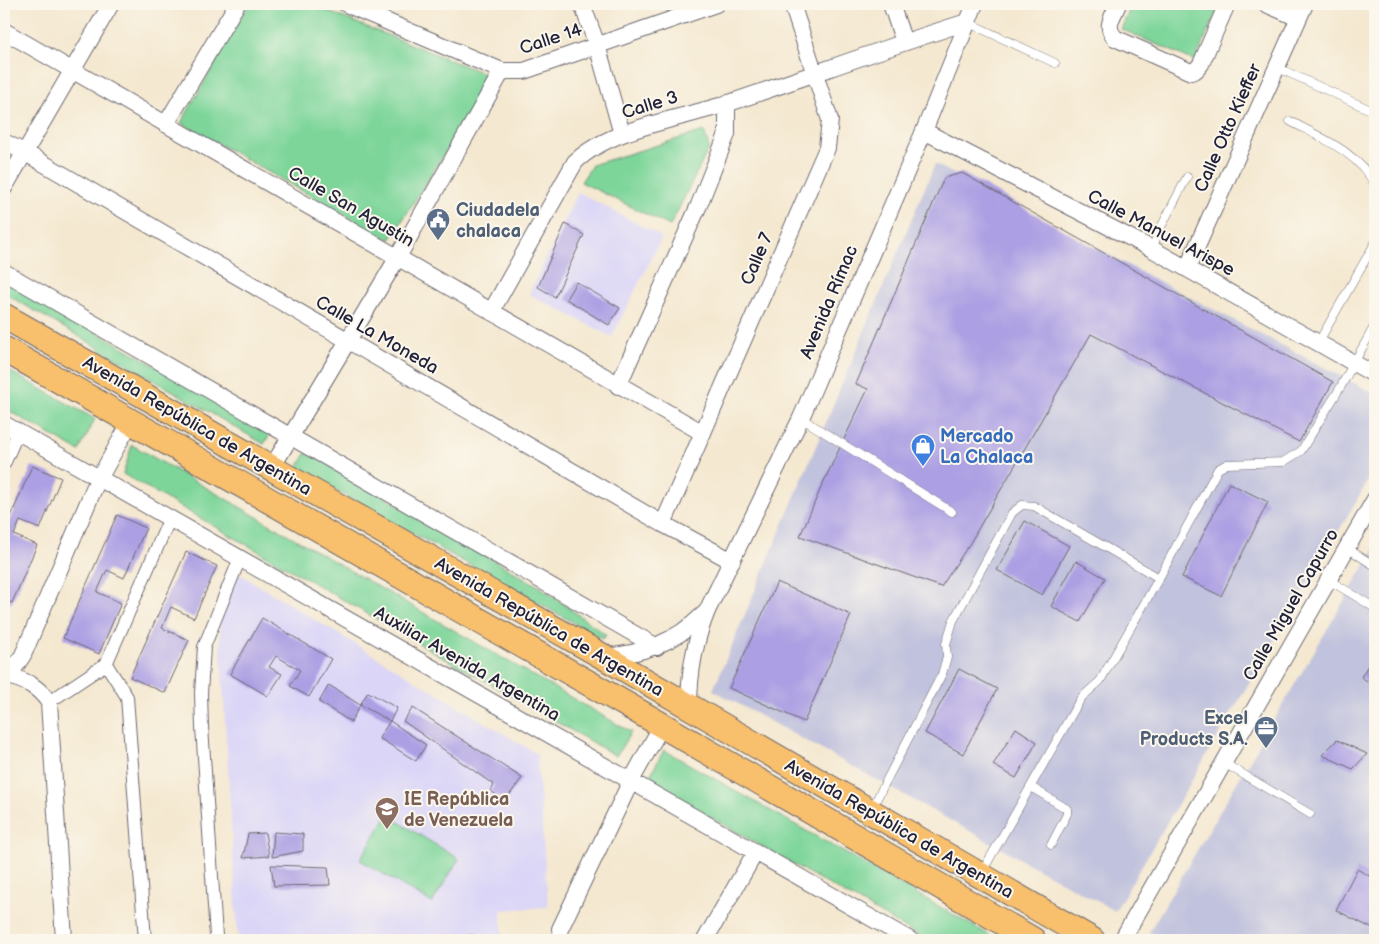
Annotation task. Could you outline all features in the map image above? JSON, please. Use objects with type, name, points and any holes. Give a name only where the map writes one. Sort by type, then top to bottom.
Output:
[{"type":"main road","name":"Avenida República de Argentina","points":[[4,316],[604,657],[1092,940]]},
{"type":"main road","name":"Avenida República de Argentina","points":[[4,349],[662,725],[1033,940]]},
{"type":"street","points":[[4,188],[112,4]]},
{"type":"street","points":[[166,124],[237,4]]},
{"type":"street","name":"Calle 14","points":[[346,4],[502,71],[524,71],[716,4]]},
{"type":"street","points":[[582,4],[597,45],[622,134]]},
{"type":"street","name":"Calle 7","points":[[663,524],[827,148],[830,120],[792,4]]},
{"type":"street","points":[[892,4],[904,42]]},
{"type":"street","name":"Avenida Rímac","points":[[689,707],[689,682],[692,658],[698,634],[707,611],[801,418],[924,131],[975,4]]},
{"type":"street","points":[[1118,4],[1109,26],[1110,32],[1115,38],[1191,72],[1196,70],[1201,64],[1227,4]]},
{"type":"street","points":[[1266,4],[1302,11]]},
{"type":"street","name":"Calle Otto Kieffer","points":[[1187,269],[1302,11]]},
{"type":"street","name":"Calle 3","points":[[491,312],[575,162],[585,152],[622,134],[727,104],[967,22]]},
{"type":"street","name":"Calle San Agustin","points":[[4,31],[398,257],[618,386],[703,433]]},
{"type":"street","points":[[271,469],[398,257],[502,71]]},
{"type":"street","points":[[618,386],[699,206],[727,134],[727,104]]},
{"type":"street","name":"Calle Manuel Arispe","points":[[924,131],[1152,249],[1375,375]]},
{"type":"street","name":"Calle La Moneda","points":[[4,142],[663,524],[732,561]]},
{"type":"street","points":[[4,272],[657,646]]},
{"type":"street","points":[[64,940],[49,702],[40,690],[28,682],[6,676],[23,655],[99,478],[131,421]]},
{"type":"street","points":[[4,464],[11,428]]},
{"type":"street","name":"Auxiliar Avenida Argentina","points":[[11,428],[910,940]]},
{"type":"street","name":"Calle Miguel Capurro","points":[[1122,940],[1375,499]]},
{"type":"street","points":[[49,702],[106,664],[170,518]]},
{"type":"street","points":[[216,936],[201,693],[204,647],[240,558]]},
{"type":"street","name":"Avenida Rímac","points":[[604,657],[631,654],[657,646],[675,637],[707,611]]},
{"type":"street","points":[[106,664],[127,697],[145,940]]},
{"type":"street","points":[[560,929],[631,781],[662,725]]},
{"type":"street","points":[[705,940],[756,853]]},
{"type":"lane","points":[[967,22],[1055,63]]},
{"type":"lane","points":[[1276,68],[1375,112]]},
{"type":"lane","points":[[1290,121],[1343,149],[1369,173],[1375,184]]},
{"type":"lane","points":[[1152,249],[1159,231],[1187,177]]},
{"type":"lane","points":[[1318,343],[1375,243]]},
{"type":"lane","points":[[980,876],[1081,698],[1100,681],[1218,469],[1227,464],[1283,462],[1302,451],[1375,325]]},
{"type":"lane","points":[[801,418],[952,512]]},
{"type":"lane","points":[[869,812],[942,674],[947,657],[946,644],[953,622],[1012,513],[1022,505],[1034,506],[1159,578]]},
{"type":"lane","points":[[1347,548],[1375,566]]},
{"type":"lane","points":[[1329,580],[1375,608]]},
{"type":"lane","points":[[1224,764],[1310,814]]},
{"type":"lane","points":[[1031,787],[1067,809],[1067,814],[1051,845]]},
{"type":"lane","points":[[458,940],[473,939]]},
{"type":"shaded area","points":[[935,164],[1375,394],[1375,469],[1115,911],[713,690]]},
{"type":"shaded area","points":[[578,192],[662,237],[612,337],[529,294]]},
{"type":"shaded area","points":[[1375,548],[1375,940],[1163,940],[1149,932]]},
{"type":"shaded area","name":"IE República de Venezuela","points":[[238,573],[537,754],[548,907],[501,910],[503,940],[238,940],[219,619]]},
{"type":"green space","points":[[249,4],[309,4],[493,77],[390,240],[181,123]]},
{"type":"green space","points":[[1132,4],[1220,4],[1195,61],[1121,29]]},
{"type":"green space","points":[[704,131],[709,148],[670,226],[581,182],[592,165]]},
{"type":"green space","points":[[4,278],[271,433],[264,444],[4,293]]},
{"type":"green space","points":[[4,368],[95,419],[79,451],[4,408]]},
{"type":"green space","points":[[132,445],[631,732],[616,756],[123,474]]},
{"type":"green space","points":[[307,452],[540,587],[606,635],[603,639],[297,469]]},
{"type":"green space","points":[[664,750],[998,940],[926,940],[647,781]]},
{"type":"green space","points":[[387,815],[459,859],[432,903],[360,860]]},
{"type":"building","points":[[962,173],[1333,382],[1299,442],[1091,334],[970,543],[941,587],[800,536],[868,389],[856,384],[944,178]]},
{"type":"building","points":[[565,224],[584,235],[555,297],[538,287]]},
{"type":"building","points":[[576,282],[620,308],[609,325],[566,299]]},
{"type":"building","points":[[32,466],[61,478],[40,529],[20,521],[14,535],[37,545],[12,603],[4,600],[4,533]]},
{"type":"building","points":[[1229,483],[1268,502],[1221,596],[1182,577]]},
{"type":"building","points":[[117,515],[146,528],[124,578],[107,570],[97,592],[121,603],[99,654],[63,638]]},
{"type":"building","points":[[1025,521],[1069,546],[1042,595],[997,570]]},
{"type":"building","points":[[186,552],[217,566],[194,618],[171,607],[162,628],[189,640],[165,693],[130,677]]},
{"type":"building","points":[[1076,561],[1105,578],[1080,622],[1051,606]]},
{"type":"building","points":[[777,582],[851,615],[804,722],[729,688]]},
{"type":"building","points":[[262,618],[331,659],[309,697],[290,686],[300,670],[276,656],[269,667],[282,674],[268,696],[230,674]]},
{"type":"building","points":[[1375,654],[1375,686],[1361,677]]},
{"type":"building","points":[[959,669],[997,689],[963,754],[925,733]]},
{"type":"building","points":[[329,685],[360,705],[351,722],[319,702]]},
{"type":"building","points":[[368,692],[397,708],[390,721],[360,705]]},
{"type":"building","points":[[413,708],[522,778],[505,801],[491,791],[494,785],[403,721]]},
{"type":"building","points":[[390,721],[426,745],[416,761],[379,738]]},
{"type":"building","points":[[1016,728],[1037,742],[1016,778],[993,765]]},
{"type":"building","points":[[1337,740],[1367,754],[1353,769],[1322,755]]},
{"type":"building","points":[[274,832],[303,834],[303,851],[272,857]]},
{"type":"building","points":[[265,833],[269,856],[243,858],[248,834]]},
{"type":"building","points":[[271,865],[328,867],[330,885],[274,886]]},
{"type":"building","points":[[1357,869],[1375,879],[1375,930],[1336,910]]},
{"type":"place","name":"Ciudadela chalaca","points":[[438,241]]},
{"type":"place","name":"Mercado La Chalaca","points":[[923,467]]},
{"type":"place","name":"Excel Products S.A.","points":[[1266,749]]},
{"type":"place","name":"IE República de Venezuela","points":[[387,830]]}]
